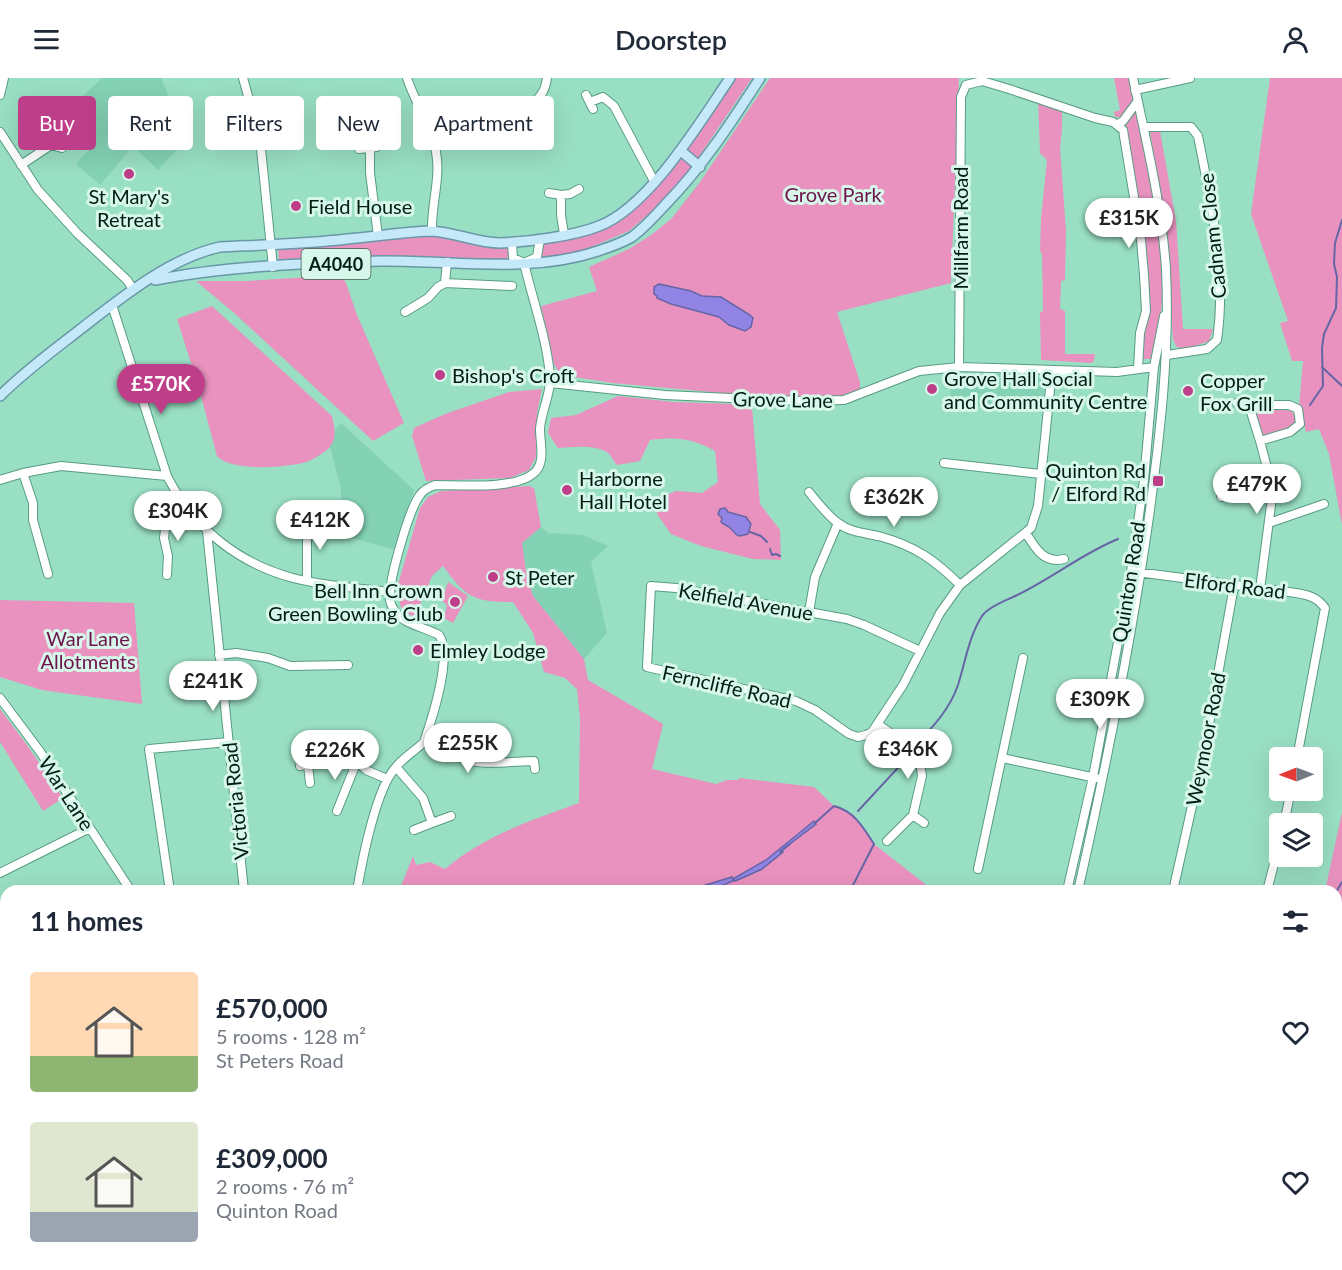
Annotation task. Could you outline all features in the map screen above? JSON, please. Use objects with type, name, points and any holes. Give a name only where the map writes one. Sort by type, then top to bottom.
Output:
[{"type":"main road","name":"A4040","points":[[0,396],[53,350],[133,289],[206,250],[220,247],[271,245],[432,231],[497,243],[540,239],[599,226],[617,216],[640,198],[681,151],[730,78]]},
{"type":"main road","name":"A4040","points":[[147,281],[217,270],[378,261],[497,265],[564,260],[612,246],[632,237],[655,216],[700,167],[760,78]]},
{"type":"main road","points":[[681,151],[700,167]]},
{"type":"street","points":[[0,95],[4,78]]},
{"type":"street","points":[[243,78],[260,139],[273,267]]},
{"type":"street","points":[[407,78],[413,96]]},
{"type":"street","points":[[541,96],[546,88],[547,78]]},
{"type":"street","name":"Quinton Road","points":[[1079,885],[1103,779],[1141,573],[1157,459],[1167,353],[1163,234],[1133,78]]},
{"type":"street","points":[[1135,90],[1190,78]]},
{"type":"street","name":"Millfarm Road","points":[[959,367],[961,97],[963,88],[972,82],[982,81],[1118,124]]},
{"type":"street","points":[[590,102],[603,97],[614,105],[654,181]]},
{"type":"street","points":[[1137,102],[1118,124],[1123,130],[1142,240],[1146,311],[1140,333],[1138,369]]},
{"type":"street","name":"Cadnam Close","points":[[1144,127],[1191,127],[1198,136],[1212,206],[1220,321],[1217,340],[1208,349],[1167,353]]},
{"type":"street","points":[[0,132],[38,190],[56,211],[127,280],[133,289]]},
{"type":"street","points":[[21,165],[45,150]]},
{"type":"street","points":[[373,150],[370,173],[378,236]]},
{"type":"street","points":[[432,231],[437,164],[436,150]]},
{"type":"street","points":[[549,193],[570,194],[579,189]]},
{"type":"street","points":[[561,195],[564,234]]},
{"type":"street","points":[[512,242],[513,258],[524,263],[537,257],[540,239]]},
{"type":"street","points":[[446,283],[447,262]]},
{"type":"street","points":[[358,885],[372,825],[387,779],[396,767],[424,742],[444,660],[443,641],[439,635],[400,617],[392,604],[390,592],[408,521],[418,497],[426,488],[435,485],[509,484],[521,481],[534,473],[541,459],[541,419],[550,383],[549,365],[524,263]]},
{"type":"street","points":[[405,312],[428,298],[438,287],[446,283],[512,286]]},
{"type":"street","points":[[112,305],[167,476],[185,506],[207,531],[227,548],[283,575],[307,581],[390,592]]},
{"type":"street","name":"Quinton Road","points":[[1068,885],[1093,777],[1131,572],[1144,480],[1154,367],[1167,307]]},
{"type":"street","points":[[1157,350],[1162,348],[1167,353]]},
{"type":"street","name":"Grove Lane","points":[[550,383],[744,400],[844,400],[919,371],[959,367],[1117,372],[1154,367]]},
{"type":"street","points":[[887,841],[913,815],[922,776],[920,762],[914,749],[879,724],[903,686],[940,613],[960,585],[1031,528],[1038,506],[1052,370]]},
{"type":"street","points":[[1154,378],[1165,379]]},
{"type":"street","points":[[1237,403],[1289,405],[1298,409],[1300,424],[1294,430],[1260,441]]},
{"type":"street","points":[[1246,405],[1251,412],[1272,485],[1260,589]]},
{"type":"street","points":[[944,463],[1041,474]]},
{"type":"street","points":[[0,480],[61,466],[167,476]]},
{"type":"street","points":[[23,473],[33,503],[33,520],[48,574]]},
{"type":"street","points":[[1221,497],[1272,485]]},
{"type":"street","points":[[809,492],[838,523],[853,531],[883,537],[911,547],[937,562],[960,585]]},
{"type":"street","points":[[1269,523],[1324,504]]},
{"type":"street","points":[[167,575],[168,556],[164,538],[165,529],[173,516],[185,506]]},
{"type":"street","points":[[307,521],[307,581]]},
{"type":"street","points":[[809,612],[815,577],[838,523]]},
{"type":"street","name":"Victoria Road","points":[[207,531],[243,885]]},
{"type":"street","points":[[1026,533],[1039,554],[1058,563]]},
{"type":"street","name":"Elford Road","points":[[1131,572],[1310,596],[1320,601],[1324,608],[1299,747]]},
{"type":"street","name":"Kelfield Avenue","points":[[652,669],[647,667],[651,586],[676,588],[809,612],[864,625],[920,651]]},
{"type":"street","name":"Weymoor Road","points":[[1174,885],[1203,757],[1234,586]]},
{"type":"street","points":[[219,655],[236,653],[268,658],[290,666],[332,668],[348,665]]},
{"type":"street","points":[[978,868],[1023,658]]},
{"type":"street","name":"Ferncliffe Road","points":[[652,669],[693,676],[796,701],[815,710],[849,734],[866,735],[879,724]]},
{"type":"street","name":"War Lane","points":[[0,698],[41,753],[127,885]]},
{"type":"street","points":[[428,731],[434,733],[457,754],[470,762],[534,761]]},
{"type":"street","points":[[169,885],[149,749],[228,742]]},
{"type":"street","points":[[310,783],[304,766],[347,757],[357,761],[366,770],[387,779]]},
{"type":"street","points":[[1002,758],[1103,779]]},
{"type":"street","points":[[337,811],[357,761]]},
{"type":"street","points":[[396,767],[423,798],[432,823]]},
{"type":"street","points":[[913,815],[924,823]]},
{"type":"street","points":[[414,830],[451,816]]},
{"type":"street","points":[[0,873],[90,828]]},
{"type":"street","points":[[1269,885],[1274,867]]},
{"type":"shaded area","points":[[102,78],[161,78],[168,96],[108,96],[108,150],[130,150],[100,185],[76,164],[88,150],[96,150],[96,96],[83,96]]},
{"type":"shaded area","points":[[137,150],[176,150],[158,170]]},
{"type":"shaded area","points":[[659,284],[691,291],[702,296],[721,297],[753,318],[751,327],[745,331],[729,325],[719,317],[657,298],[654,294],[654,287]]},
{"type":"shaded area","points":[[950,372],[1036,375],[1046,385],[1044,403],[951,408]]},
{"type":"shaded area","points":[[341,423],[414,490],[396,550],[345,536],[340,484],[330,447],[335,430]]},
{"type":"shaded area","points":[[725,508],[728,512],[746,517],[751,524],[748,534],[737,535],[721,522],[722,518],[718,514],[720,509]]},
{"type":"shaded area","points":[[541,527],[548,533],[583,535],[608,546],[591,562],[607,633],[584,659],[533,596],[522,543]]},
{"type":"shaded area","points":[[814,821],[816,824],[762,869],[735,881],[733,879],[766,860]]},
{"type":"shaded area","points":[[732,877],[733,881],[723,885],[706,885]]},
{"type":"green space","points":[[736,78],[752,78],[692,167],[665,200],[629,231],[582,251],[541,258],[543,242],[623,215],[689,145]]},
{"type":"green space","name":"Grove Park","points":[[770,78],[959,78],[951,283],[837,312],[860,382],[860,389],[845,396],[768,397],[612,383],[568,376],[558,371],[554,364],[541,306],[597,291],[589,267],[629,249],[672,218],[700,182]]},
{"type":"green space","points":[[1114,78],[1129,78],[1134,102],[1120,117],[1115,117],[1114,112],[1120,110]]},
{"type":"green space","points":[[1270,78],[1342,78],[1342,525],[1329,454],[1319,429],[1306,432],[1299,406],[1303,361],[1292,361],[1280,323],[1288,321],[1251,214]]},
{"type":"green space","points":[[1038,98],[1062,106],[1060,148],[1066,231],[1065,280],[1061,281],[1060,309],[1065,311],[1065,354],[1095,354],[1094,361],[1091,363],[1041,360],[1040,312],[1043,311],[1042,254],[1040,251],[1047,160],[1040,153]]},
{"type":"green space","points":[[1137,112],[1148,161],[1162,262],[1161,313],[1151,359],[1143,359],[1142,330],[1147,318],[1140,218],[1125,126],[1132,113]]},
{"type":"green space","points":[[1150,131],[1160,131],[1176,221],[1183,329],[1213,329],[1209,341],[1184,350],[1176,346],[1173,339],[1165,227]]},
{"type":"green space","points":[[429,234],[456,240],[505,245],[509,251],[508,257],[504,261],[411,256],[279,261],[278,247]]},
{"type":"green space","points":[[341,275],[404,423],[373,441],[233,312],[196,281],[247,281]]},
{"type":"green space","points":[[212,306],[332,416],[334,437],[327,450],[309,461],[275,467],[234,465],[217,456],[177,319]]},
{"type":"green space","points":[[542,389],[537,413],[536,457],[529,470],[510,478],[426,481],[412,436],[414,428],[445,414],[509,392]]},
{"type":"green space","points":[[618,396],[674,402],[738,404],[752,407],[760,504],[780,530],[781,560],[753,559],[701,546],[671,534],[657,514],[659,498],[676,491],[702,493],[718,482],[715,451],[684,439],[650,440],[640,461],[617,465],[608,453],[597,448],[558,448],[548,433],[551,418],[576,415]]},
{"type":"green space","points":[[1263,408],[1292,411],[1297,421],[1290,429],[1264,435],[1256,415],[1258,410]]},
{"type":"green space","points":[[529,486],[534,488],[541,527],[522,543],[533,596],[584,659],[588,680],[663,724],[652,769],[716,784],[740,778],[814,787],[834,806],[854,815],[874,844],[926,885],[401,885],[413,856],[416,865],[430,862],[445,869],[475,847],[492,838],[579,803],[580,719],[577,689],[565,678],[544,672],[533,633],[513,602],[489,601],[472,596],[458,585],[443,566],[432,576],[415,617],[405,613],[401,607],[397,588],[420,508],[428,497],[441,491]]},
{"type":"green space","name":"Bell Inn Crown Green Bowling Club","points":[[448,582],[468,596],[453,623],[444,618],[447,605],[442,601]]},
{"type":"green space","name":"War Lane Allotments","points":[[0,600],[134,603],[142,704],[42,690],[0,677]]},
{"type":"green space","points":[[0,709],[63,798],[43,811],[0,742]]},
{"type":"green space","points":[[1342,812],[1342,885],[1326,885]]},
{"type":"waterway","points":[[1310,405],[1323,386],[1322,348],[1324,334],[1336,308],[1335,243],[1342,220]]},
{"type":"waterway","points":[[1322,367],[1342,386]]},
{"type":"waterway","points":[[750,532],[761,536],[767,542]]},
{"type":"waterway","points":[[918,742],[936,723],[951,701],[974,632],[982,616],[996,605],[1118,539]]},
{"type":"waterway","points":[[770,549],[772,555],[780,556]]},
{"type":"waterway","points":[[858,811],[907,758]]},
{"type":"waterway","points":[[815,823],[834,806],[841,808],[857,820],[874,844],[853,885]]},
{"type":"waterway","points":[[780,852],[790,844]]},
{"type":"place","name":"St Mary's Retreat","points":[[129,174]]},
{"type":"place","name":"Field House","points":[[296,206]]},
{"type":"place","name":"Bishop's Croft","points":[[440,375]]},
{"type":"place","name":"Grove Hall Social and Community Centre","points":[[932,389]]},
{"type":"place","name":"Copper Fox Grill","points":[[1188,391]]},
{"type":"place","name":"Quinton Rd / Elford Rd","points":[[1158,481]]},
{"type":"place","name":"Harborne Hall Hotel","points":[[567,490]]},
{"type":"place","name":"St Peter","points":[[493,577]]},
{"type":"place","name":"Bell Inn Crown Green Bowling Club","points":[[455,602]]},
{"type":"place","name":"Elmley Lodge","points":[[418,650]]}]
